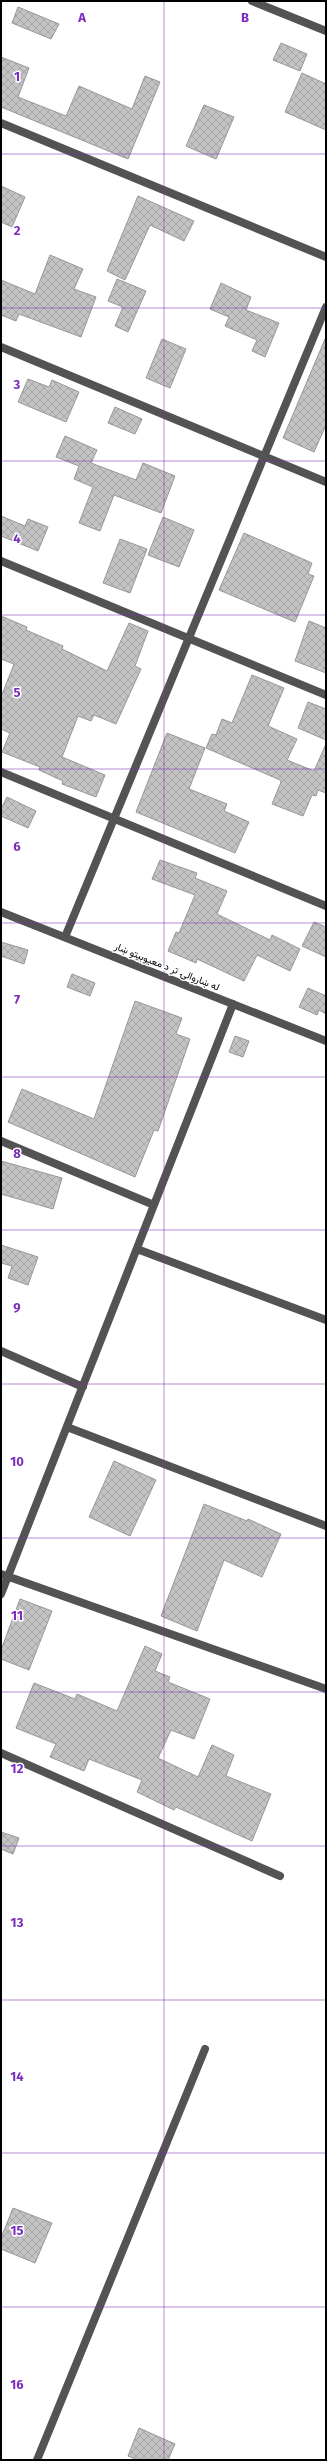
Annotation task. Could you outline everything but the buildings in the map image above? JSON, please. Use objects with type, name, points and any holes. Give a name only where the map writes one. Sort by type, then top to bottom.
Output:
[{"type":"street","points":[[252,1],[326,31]]},
{"type":"street","points":[[1,123],[326,257]]},
{"type":"street","points":[[65,937],[326,307]]},
{"type":"street","points":[[1,348],[326,482]]},
{"type":"street","points":[[1,561],[326,695]]},
{"type":"street","points":[[1,772],[326,906]]},
{"type":"street","name":"له ښاروالۍ تر د معیوبیتو ښار","points":[[1,912],[326,1041]]},
{"type":"street","points":[[1,1594],[4,1575],[83,1387],[233,1004]]},
{"type":"street","points":[[1,1141],[154,1205]]},
{"type":"street","points":[[137,1249],[326,1320]]},
{"type":"street","points":[[1,1351],[83,1387]]},
{"type":"street","points":[[67,1426],[326,1526]]},
{"type":"street","points":[[4,1575],[326,1689]]},
{"type":"street","points":[[1,1753],[280,1876]]},
{"type":"street","points":[[37,2460],[205,2049]]}]
